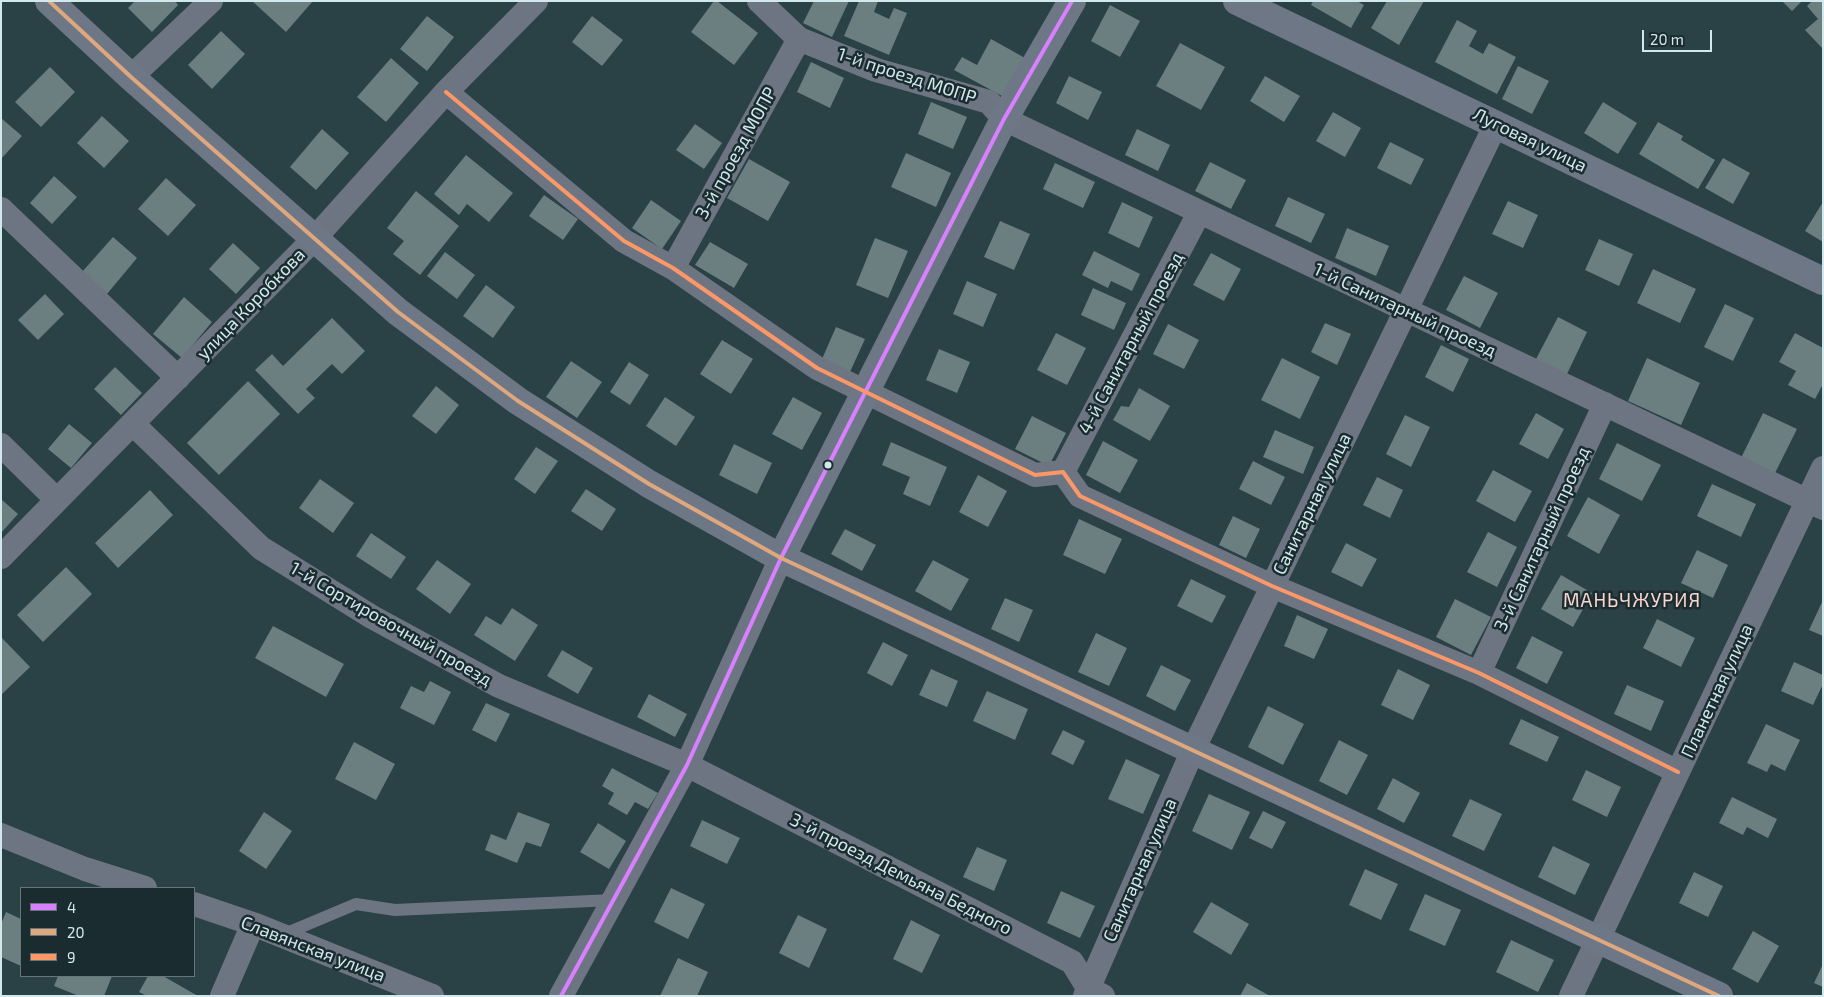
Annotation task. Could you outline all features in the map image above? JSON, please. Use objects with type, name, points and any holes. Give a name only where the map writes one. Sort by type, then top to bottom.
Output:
[{"type":"main road","points":[[49,1],[398,312],[518,401],[649,484],[781,558],[1719,996]]},
{"type":"main road","points":[[781,558],[1004,119],[1072,1]]},
{"type":"main road","name":"Луговая улица","points":[[1237,1],[1823,280]]},
{"type":"street","points":[[131,76],[211,1]]},
{"type":"street","name":"улица Коробкова","points":[[1,557],[314,239],[446,92],[536,1]]},
{"type":"street","name":"1-й проезд МОПР","points":[[760,1],[799,39],[876,70],[989,102],[1004,119]]},
{"type":"street","name":"3-й проезд МОПР","points":[[673,268],[799,39]]},
{"type":"street","points":[[446,92],[624,241],[673,268],[818,368],[865,393],[1036,475],[1063,472],[1080,496],[1272,586],[1479,673],[1678,772]]},
{"type":"street","name":"1-й Санитарный проезд","points":[[1004,119],[1815,504]]},
{"type":"street","name":"Санитарная улица","points":[[1092,993],[1193,750],[1496,124]]},
{"type":"street","points":[[1,209],[178,378]]},
{"type":"street","name":"4-й Санитарный проезд","points":[[1063,472],[1199,213]]},
{"type":"street","name":"3-й Санитарный проезд","points":[[1479,673],[1605,404]]},
{"type":"street","name":"1-й Сортировочный проезд","points":[[133,424],[261,548],[372,617],[499,686],[686,765]]},
{"type":"street","points":[[1,445],[56,499]]},
{"type":"street","name":"Планетная улица","points":[[1571,996],[1678,772],[1815,504],[1823,468]]},
{"type":"street","points":[[561,996],[686,765],[781,558]]},
{"type":"street","name":"3-й проезд Демьяна Бедного","points":[[686,765],[1072,962],[1092,993]]},
{"type":"street","points":[[1,835],[85,869],[142,887]]},
{"type":"street","name":"Славянская улица","points":[[195,904],[282,935],[432,996]]},
{"type":"street","points":[[222,996],[252,924]]},
{"type":"lane","points":[[282,935],[356,904],[395,910],[613,900]]},
{"type":"building","points":[[135,1],[175,1],[178,5],[152,32],[128,8]]},
{"type":"building","points":[[252,1],[313,1],[286,32]]},
{"type":"building","points":[[714,1],[717,1],[758,33],[734,65],[691,32]]},
{"type":"building","points":[[814,1],[849,1],[832,37],[803,23]]},
{"type":"building","points":[[859,1],[878,1],[874,12],[889,19],[894,8],[907,13],[889,55],[844,36]]},
{"type":"building","points":[[1313,1],[1357,1],[1364,5],[1351,28],[1311,5]]},
{"type":"building","points":[[1387,1],[1424,1],[1399,45],[1371,28]]},
{"type":"building","points":[[1782,1],[1802,1],[1792,11]]},
{"type":"building","points":[[1812,1],[1823,1],[1823,49],[1805,30],[1818,19],[1807,6]]},
{"type":"building","points":[[1110,5],[1140,21],[1120,57],[1091,41]]},
{"type":"building","points":[[427,16],[454,37],[427,71],[400,49]]},
{"type":"building","points":[[592,16],[623,40],[602,66],[572,42]]},
{"type":"building","points":[[1457,20],[1477,31],[1469,46],[1483,54],[1489,43],[1516,57],[1497,94],[1435,62]]},
{"type":"building","points":[[221,31],[245,54],[212,89],[188,65]]},
{"type":"building","points":[[991,39],[1025,58],[1004,97],[954,70],[962,57],[977,65]]},
{"type":"building","points":[[1180,43],[1225,67],[1201,110],[1156,86]]},
{"type":"building","points":[[391,58],[419,83],[386,122],[357,97]]},
{"type":"building","points":[[811,62],[844,78],[830,108],[797,92]]},
{"type":"building","points":[[1518,66],[1549,81],[1532,114],[1502,99]]},
{"type":"building","points":[[50,67],[75,92],[41,127],[15,102]]},
{"type":"building","points":[[1069,76],[1102,92],[1088,120],[1056,103]]},
{"type":"building","points":[[1265,76],[1300,96],[1284,122],[1250,101]]},
{"type":"building","points":[[931,102],[967,117],[953,149],[918,134]]},
{"type":"building","points":[[1603,102],[1637,123],[1618,154],[1584,133]]},
{"type":"building","points":[[1333,112],[1361,128],[1345,157],[1316,141]]},
{"type":"building","points":[[102,116],[129,141],[104,168],[77,143]]},
{"type":"building","points":[[1,118],[22,136],[1,159]]},
{"type":"building","points":[[1658,122],[1683,136],[1681,140],[1715,160],[1698,189],[1639,154]]},
{"type":"building","points":[[695,124],[722,143],[704,169],[676,150]]},
{"type":"building","points":[[322,129],[349,153],[316,190],[290,167]]},
{"type":"building","points":[[1137,129],[1170,145],[1158,171],[1125,155]]},
{"type":"building","points":[[1390,142],[1424,159],[1411,185],[1377,168]]},
{"type":"building","points":[[906,153],[951,173],[936,207],[891,187]]},
{"type":"building","points":[[466,155],[513,193],[489,222],[467,204],[459,215],[434,194]]},
{"type":"building","points":[[1723,158],[1750,173],[1733,204],[1705,188]]},
{"type":"building","points":[[749,159],[790,182],[768,221],[727,198]]},
{"type":"building","points":[[1210,162],[1246,180],[1231,209],[1195,191]]},
{"type":"building","points":[[1055,163],[1095,182],[1083,208],[1043,189]]},
{"type":"building","points":[[54,176],[77,197],[52,224],[30,203]]},
{"type":"building","points":[[166,178],[196,205],[168,236],[138,209]]},
{"type":"building","points":[[416,191],[459,226],[420,275],[393,254],[404,241],[387,228]]},
{"type":"building","points":[[544,195],[578,219],[563,240],[529,216]]},
{"type":"building","points":[[1288,197],[1325,214],[1311,243],[1275,226]]},
{"type":"building","points":[[651,200],[681,221],[662,249],[632,228]]},
{"type":"building","points":[[1508,201],[1538,215],[1523,248],[1492,234]]},
{"type":"building","points":[[1122,202],[1153,217],[1139,248],[1108,233]]},
{"type":"building","points":[[1823,202],[1823,242],[1805,231]]},
{"type":"building","points":[[1000,221],[1030,234],[1014,270],[984,257]]},
{"type":"building","points":[[1347,228],[1389,246],[1376,276],[1335,258]]},
{"type":"building","points":[[113,237],[137,258],[107,294],[82,272]]},
{"type":"building","points":[[875,238],[908,251],[888,298],[856,285]]},
{"type":"building","points":[[1599,239],[1633,254],[1619,286],[1585,270]]},
{"type":"building","points":[[710,242],[748,264],[734,288],[695,265]]},
{"type":"building","points":[[233,243],[260,268],[236,294],[209,269]]},
{"type":"building","points":[[1094,251],[1140,274],[1132,291],[1111,281],[1108,288],[1082,275]]},
{"type":"building","points":[[445,252],[475,275],[457,299],[427,276]]},
{"type":"building","points":[[1211,253],[1241,269],[1224,301],[1193,285]]},
{"type":"building","points":[[1653,269],[1696,289],[1680,323],[1637,303]]},
{"type":"building","points":[[1464,276],[1498,293],[1480,328],[1446,310]]},
{"type":"building","points":[[967,281],[997,294],[983,327],[953,314]]},
{"type":"building","points":[[486,285],[515,307],[493,338],[463,316]]},
{"type":"building","points":[[1093,288],[1126,303],[1114,330],[1081,315]]},
{"type":"building","points":[[45,294],[64,314],[38,340],[18,320]]},
{"type":"building","points":[[184,297],[212,322],[182,358],[153,334]]},
{"type":"building","points":[[1725,304],[1754,318],[1733,361],[1704,347]]},
{"type":"building","points":[[1558,317],[1587,332],[1566,376],[1535,361]]},
{"type":"building","points":[[332,318],[365,351],[342,374],[332,364],[306,389],[315,398],[298,414],[255,370],[272,354],[283,366]]},
{"type":"building","points":[[1325,323],[1351,334],[1337,365],[1311,352]]},
{"type":"building","points":[[1168,324],[1199,340],[1184,369],[1153,354]]},
{"type":"building","points":[[836,327],[865,339],[850,372],[822,359]]},
{"type":"building","points":[[1056,333],[1086,348],[1067,385],[1037,370]]},
{"type":"building","points":[[1795,333],[1823,348],[1823,384],[1815,399],[1788,385],[1796,371],[1779,362]]},
{"type":"building","points":[[722,340],[753,359],[731,394],[700,374]]},
{"type":"building","points":[[1441,345],[1469,359],[1453,392],[1425,377]]},
{"type":"building","points":[[939,349],[970,362],[957,393],[926,380]]},
{"type":"building","points":[[1282,358],[1320,377],[1300,419],[1261,400]]},
{"type":"building","points":[[1647,358],[1700,383],[1681,425],[1628,401]]},
{"type":"building","points":[[571,361],[602,382],[577,418],[546,397]]},
{"type":"building","points":[[629,362],[649,375],[630,405],[610,392]]},
{"type":"building","points":[[115,367],[142,393],[121,415],[94,389]]},
{"type":"building","points":[[248,381],[280,414],[219,475],[187,443]]},
{"type":"building","points":[[436,386],[459,405],[436,434],[412,416]]},
{"type":"building","points":[[1139,388],[1170,406],[1150,441],[1113,420],[1121,406],[1129,407]]},
{"type":"building","points":[[665,397],[695,417],[676,446],[646,426]]},
{"type":"building","points":[[793,397],[822,413],[802,450],[772,434]]},
{"type":"building","points":[[1536,413],[1564,429],[1548,459],[1519,444]]},
{"type":"building","points":[[1763,413],[1797,429],[1774,475],[1741,458]]},
{"type":"building","points":[[1405,415],[1430,427],[1411,467],[1386,454]]},
{"type":"building","points":[[1032,416],[1066,433],[1049,466],[1015,449]]},
{"type":"building","points":[[69,424],[92,443],[71,468],[48,449]]},
{"type":"building","points":[[1275,430],[1314,447],[1303,474],[1263,457]]},
{"type":"building","points":[[1103,441],[1138,460],[1120,493],[1086,475]]},
{"type":"building","points":[[891,442],[947,467],[930,506],[903,494],[910,477],[882,465]]},
{"type":"building","points":[[1617,443],[1661,465],[1642,501],[1599,479]]},
{"type":"building","points":[[734,444],[772,463],[757,494],[719,475]]},
{"type":"building","points":[[536,447],[558,461],[535,494],[514,479]]},
{"type":"building","points":[[1253,461],[1285,477],[1271,505],[1239,489]]},
{"type":"building","points":[[1493,470],[1532,491],[1515,522],[1476,501]]},
{"type":"building","points":[[978,475],[1007,491],[988,527],[959,512]]},
{"type":"building","points":[[1377,477],[1403,490],[1390,518],[1363,505]]},
{"type":"building","points":[[320,479],[354,503],[333,533],[299,508]]},
{"type":"building","points":[[1712,484],[1756,504],[1741,537],[1697,516]]},
{"type":"building","points":[[586,489],[616,509],[602,531],[571,511]]},
{"type":"building","points":[[150,490],[173,515],[118,568],[95,543]]},
{"type":"building","points":[[1588,497],[1620,515],[1599,554],[1567,536]]},
{"type":"building","points":[[1,499],[18,514],[1,533]]},
{"type":"building","points":[[1233,516],[1260,529],[1246,558],[1219,545]]},
{"type":"building","points":[[1079,519],[1122,539],[1105,574],[1063,555]]},
{"type":"building","points":[[845,529],[876,545],[862,571],[831,554]]},
{"type":"building","points":[[1488,532],[1517,547],[1497,587],[1467,572]]},
{"type":"building","points":[[371,533],[406,557],[391,579],[356,556]]},
{"type":"building","points":[[1346,543],[1377,559],[1362,587],[1331,572]]},
{"type":"building","points":[[1697,550],[1728,565],[1713,598],[1681,583]]},
{"type":"building","points":[[437,560],[471,584],[450,614],[416,589]]},
{"type":"building","points":[[933,560],[969,579],[951,611],[915,591]]},
{"type":"building","points":[[66,567],[92,594],[43,642],[17,615]]},
{"type":"building","points":[[1561,575],[1592,593],[1573,627],[1541,609]]},
{"type":"building","points":[[1191,579],[1226,596],[1212,623],[1177,606]]},
{"type":"building","points":[[1005,598],[1033,610],[1019,642],[991,629]]},
{"type":"building","points":[[1455,599],[1491,617],[1471,655],[1436,637]]},
{"type":"building","points":[[1823,600],[1823,636],[1809,630]]},
{"type":"building","points":[[512,608],[538,625],[515,661],[474,635],[486,616],[501,625]]},
{"type":"building","points":[[1297,615],[1328,629],[1314,659],[1284,646]]},
{"type":"building","points":[[1657,619],[1695,638],[1681,667],[1643,648]]},
{"type":"building","points":[[273,626],[344,664],[326,697],[255,658]]},
{"type":"building","points":[[1096,633],[1127,648],[1109,686],[1078,672]]},
{"type":"building","points":[[1532,636],[1563,652],[1547,684],[1516,668]]},
{"type":"building","points":[[1,637],[30,667],[1,695]]},
{"type":"building","points":[[883,642],[908,655],[892,686],[867,673]]},
{"type":"building","points":[[562,650],[593,668],[578,694],[547,676]]},
{"type":"building","points":[[1794,662],[1823,675],[1823,684],[1813,705],[1781,691]]},
{"type":"building","points":[[1161,665],[1191,680],[1175,711],[1146,696]]},
{"type":"building","points":[[931,669],[958,681],[947,707],[919,695]]},
{"type":"building","points":[[1398,669],[1430,685],[1413,720],[1381,705]]},
{"type":"building","points":[[430,681],[451,692],[434,725],[400,708],[411,686],[424,692]]},
{"type":"building","points":[[1627,685],[1664,701],[1651,731],[1614,714]]},
{"type":"building","points":[[987,691],[1028,709],[1015,740],[973,721]]},
{"type":"building","points":[[649,694],[687,714],[675,737],[637,717]]},
{"type":"building","points":[[486,703],[510,714],[496,742],[472,730]]},
{"type":"building","points":[[1268,706],[1304,724],[1283,765],[1248,747]]},
{"type":"building","points":[[1521,719],[1559,737],[1547,762],[1509,744]]},
{"type":"building","points":[[1766,724],[1800,740],[1785,771],[1771,764],[1767,772],[1747,763]]},
{"type":"building","points":[[1063,730],[1085,741],[1073,765],[1051,754]]},
{"type":"building","points":[[1339,740],[1368,755],[1347,795],[1319,781]]},
{"type":"building","points":[[354,742],[395,764],[376,800],[335,779]]},
{"type":"building","points":[[1126,759],[1160,775],[1143,814],[1108,799]]},
{"type":"building","points":[[612,768],[658,793],[648,809],[635,802],[627,815],[608,804],[614,793],[602,786]]},
{"type":"building","points":[[1586,770],[1621,787],[1607,817],[1572,800]]},
{"type":"building","points":[[1393,778],[1420,793],[1404,823],[1377,809]]},
{"type":"building","points":[[1209,794],[1250,812],[1232,850],[1192,831]]},
{"type":"building","points":[[1732,797],[1777,819],[1768,838],[1747,827],[1743,835],[1719,823]]},
{"type":"building","points":[[1470,799],[1502,814],[1484,851],[1452,836]]},
{"type":"building","points":[[1263,811],[1286,822],[1272,849],[1249,838]]},
{"type":"building","points":[[264,812],[292,831],[266,869],[239,851]]},
{"type":"building","points":[[518,812],[550,824],[541,847],[526,842],[517,863],[485,850],[491,834],[506,840]]},
{"type":"building","points":[[702,820],[740,838],[727,864],[690,846]]},
{"type":"building","points":[[598,823],[626,841],[609,869],[580,852]]},
{"type":"building","points":[[1553,846],[1590,864],[1575,895],[1538,877]]},
{"type":"building","points":[[977,847],[1007,860],[994,891],[963,877]]},
{"type":"building","points":[[1365,869],[1398,884],[1381,920],[1349,905]]},
{"type":"building","points":[[1694,872],[1723,886],[1708,917],[1679,903]]},
{"type":"building","points":[[671,888],[705,904],[688,939],[654,922]]},
{"type":"building","points":[[1061,891],[1095,906],[1080,938],[1047,923]]},
{"type":"building","points":[[1425,894],[1461,910],[1445,946],[1409,930]]},
{"type":"building","points":[[1211,902],[1249,924],[1231,955],[1193,932]]},
{"type":"building","points":[[6,912],[20,919],[20,966],[1,957],[1,924]]},
{"type":"building","points":[[798,915],[827,929],[809,968],[779,953]]},
{"type":"building","points":[[911,920],[940,935],[922,973],[893,959]]},
{"type":"building","points":[[1753,931],[1779,946],[1758,983],[1732,969]]},
{"type":"building","points":[[1511,940],[1554,960],[1538,992],[1496,972]]},
{"type":"building","points":[[678,958],[708,972],[697,996],[660,996]]},
{"type":"building","points":[[1823,964],[1823,987],[1814,983]]},
{"type":"building","points":[[58,977],[112,977],[104,996],[79,996],[54,986]]},
{"type":"building","points":[[147,977],[165,977],[198,996],[147,996],[139,992]]},
{"type":"building","points":[[1247,983],[1270,996],[1240,996]]},
{"type":"transit line","name":"20","points":[[49,1],[131,77],[398,312],[518,401],[649,484],[781,558],[1719,996]]},
{"type":"transit line","name":"4","points":[[561,996],[687,765],[781,558],[1004,119],[1072,1]]},
{"type":"transit line","name":"9","points":[[446,92],[624,241],[673,268],[817,368],[1035,475],[1063,472],[1080,496],[1272,586],[1479,673],[1678,772]]},
{"type":"district","name":"МАНЬЧЖУРИЯ","points":[[1632,601]]}]
